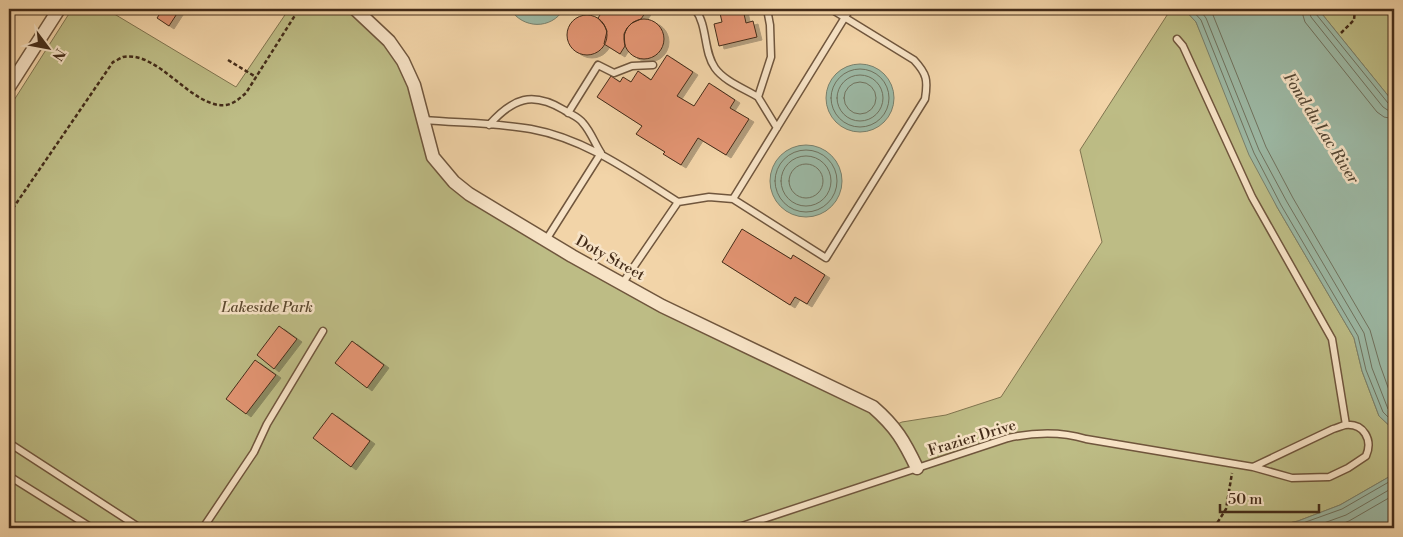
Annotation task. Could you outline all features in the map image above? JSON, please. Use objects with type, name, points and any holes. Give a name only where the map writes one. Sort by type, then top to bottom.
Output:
[{"type":"street","points":[[9,87],[59,9]]},
{"type":"street","name":"Doty Street","points":[[355,9],[389,41],[403,61],[414,85],[432,157],[454,182],[470,194],[622,284],[703,326],[873,407],[887,419],[902,437],[917,468]]},
{"type":"lane","points":[[695,9],[701,17],[711,61],[716,70],[758,97],[777,128]]},
{"type":"lane","points":[[758,97],[771,56],[770,24],[767,9]]},
{"type":"lane","points":[[424,120],[532,129],[569,140],[601,154],[678,202],[709,197],[733,199],[826,258],[925,99],[928,84],[924,72],[914,60],[831,9]]},
{"type":"lane","points":[[733,199],[850,9]]},
{"type":"lane","points":[[1177,39],[1183,46],[1252,197],[1332,339],[1346,425],[1333,429],[1253,467]]},
{"type":"lane","points":[[568,113],[598,65],[614,73],[632,66],[653,65]]},
{"type":"lane","points":[[489,125],[499,114],[517,102],[533,98],[549,101],[583,122],[601,154]]},
{"type":"lane","points":[[546,240],[601,154]]},
{"type":"lane","points":[[622,284],[678,202]]},
{"type":"lane","points":[[204,528],[254,452],[267,424],[323,331]]},
{"type":"lane","name":"Frazier Drive","points":[[736,528],[1008,438],[1044,433],[1063,434],[1253,467],[1292,478],[1330,477],[1366,456],[1369,450],[1367,434],[1360,428],[1346,425]]},
{"type":"lane","points":[[9,443],[140,528]]},
{"type":"lane","points":[[9,476],[92,528]]},
{"type":"path","points":[[9,214],[113,62],[124,57],[145,60],[212,105],[227,105],[235,102],[246,93],[298,9]]},
{"type":"path","points":[[1342,33],[1354,20],[1355,9]]},
{"type":"path","points":[[228,60],[256,77]]},
{"type":"path","points":[[1214,528],[1226,509],[1234,464]]},
{"type":"path","points":[[9,518],[19,528]]},
{"type":"green space","name":"Lakeside Park","points":[[72,9],[106,9],[236,87],[289,9],[355,9],[389,41],[443,170],[572,256],[856,398],[893,426],[902,422],[946,415],[1001,397],[1102,242],[1080,150],[1171,9],[1184,9],[1196,22],[1277,207],[1354,338],[1362,371],[1379,416],[1394,430],[1394,474],[1340,505],[1298,521],[1267,528],[9,528],[9,108]]},
{"type":"green space","points":[[1318,9],[1394,9],[1394,103]]},
{"type":"water","points":[[510,9],[564,9],[552,21],[545,24],[537,24],[522,20]]},
{"type":"water","name":"Fond du Lac River","points":[[1184,9],[1318,9],[1394,103],[1394,430],[1379,416],[1362,371],[1354,338],[1277,207],[1249,155],[1196,22]]},
{"type":"water","points":[[853,64],[867,64],[879,69],[889,79],[894,91],[894,105],[889,117],[879,127],[867,132],[853,132],[841,127],[831,117],[826,105],[826,91],[831,79],[841,69]]},
{"type":"water","points":[[806,145],[826,151],[836,161],[842,181],[836,201],[826,211],[806,217],[786,211],[776,201],[770,181],[776,161],[786,151]]},
{"type":"water","points":[[1394,474],[1394,528],[1267,528],[1298,521],[1340,505]]},
{"type":"building","points":[[163,9],[180,9],[169,26],[157,18]]},
{"type":"building","points":[[604,9],[648,9],[641,19],[632,23],[627,28],[624,34],[625,46],[620,54],[604,44],[607,31],[598,18]]},
{"type":"building","points":[[719,9],[743,9],[746,23],[753,21],[757,37],[719,46],[714,24],[722,22]]},
{"type":"building","points":[[587,15],[601,21],[607,35],[601,49],[587,55],[573,49],[567,35],[573,21]]},
{"type":"building","points":[[644,19],[658,25],[664,39],[658,53],[644,59],[630,53],[624,39],[630,25]]},
{"type":"building","points":[[667,55],[693,72],[677,96],[694,106],[709,83],[735,100],[730,108],[749,119],[726,155],[698,138],[681,165],[663,154],[665,152],[636,134],[642,126],[597,97],[611,76],[620,82],[623,77],[631,82],[638,71],[651,80]]},
{"type":"building","points":[[742,229],[791,259],[793,255],[825,275],[807,304],[795,297],[790,305],[722,262]]},
{"type":"building","points":[[279,326],[297,339],[274,369],[257,355]]},
{"type":"building","points":[[352,341],[384,365],[367,388],[335,363]]},
{"type":"building","points":[[255,360],[276,375],[246,414],[226,399]]},
{"type":"building","points":[[332,413],[370,441],[351,467],[313,438]]}]
